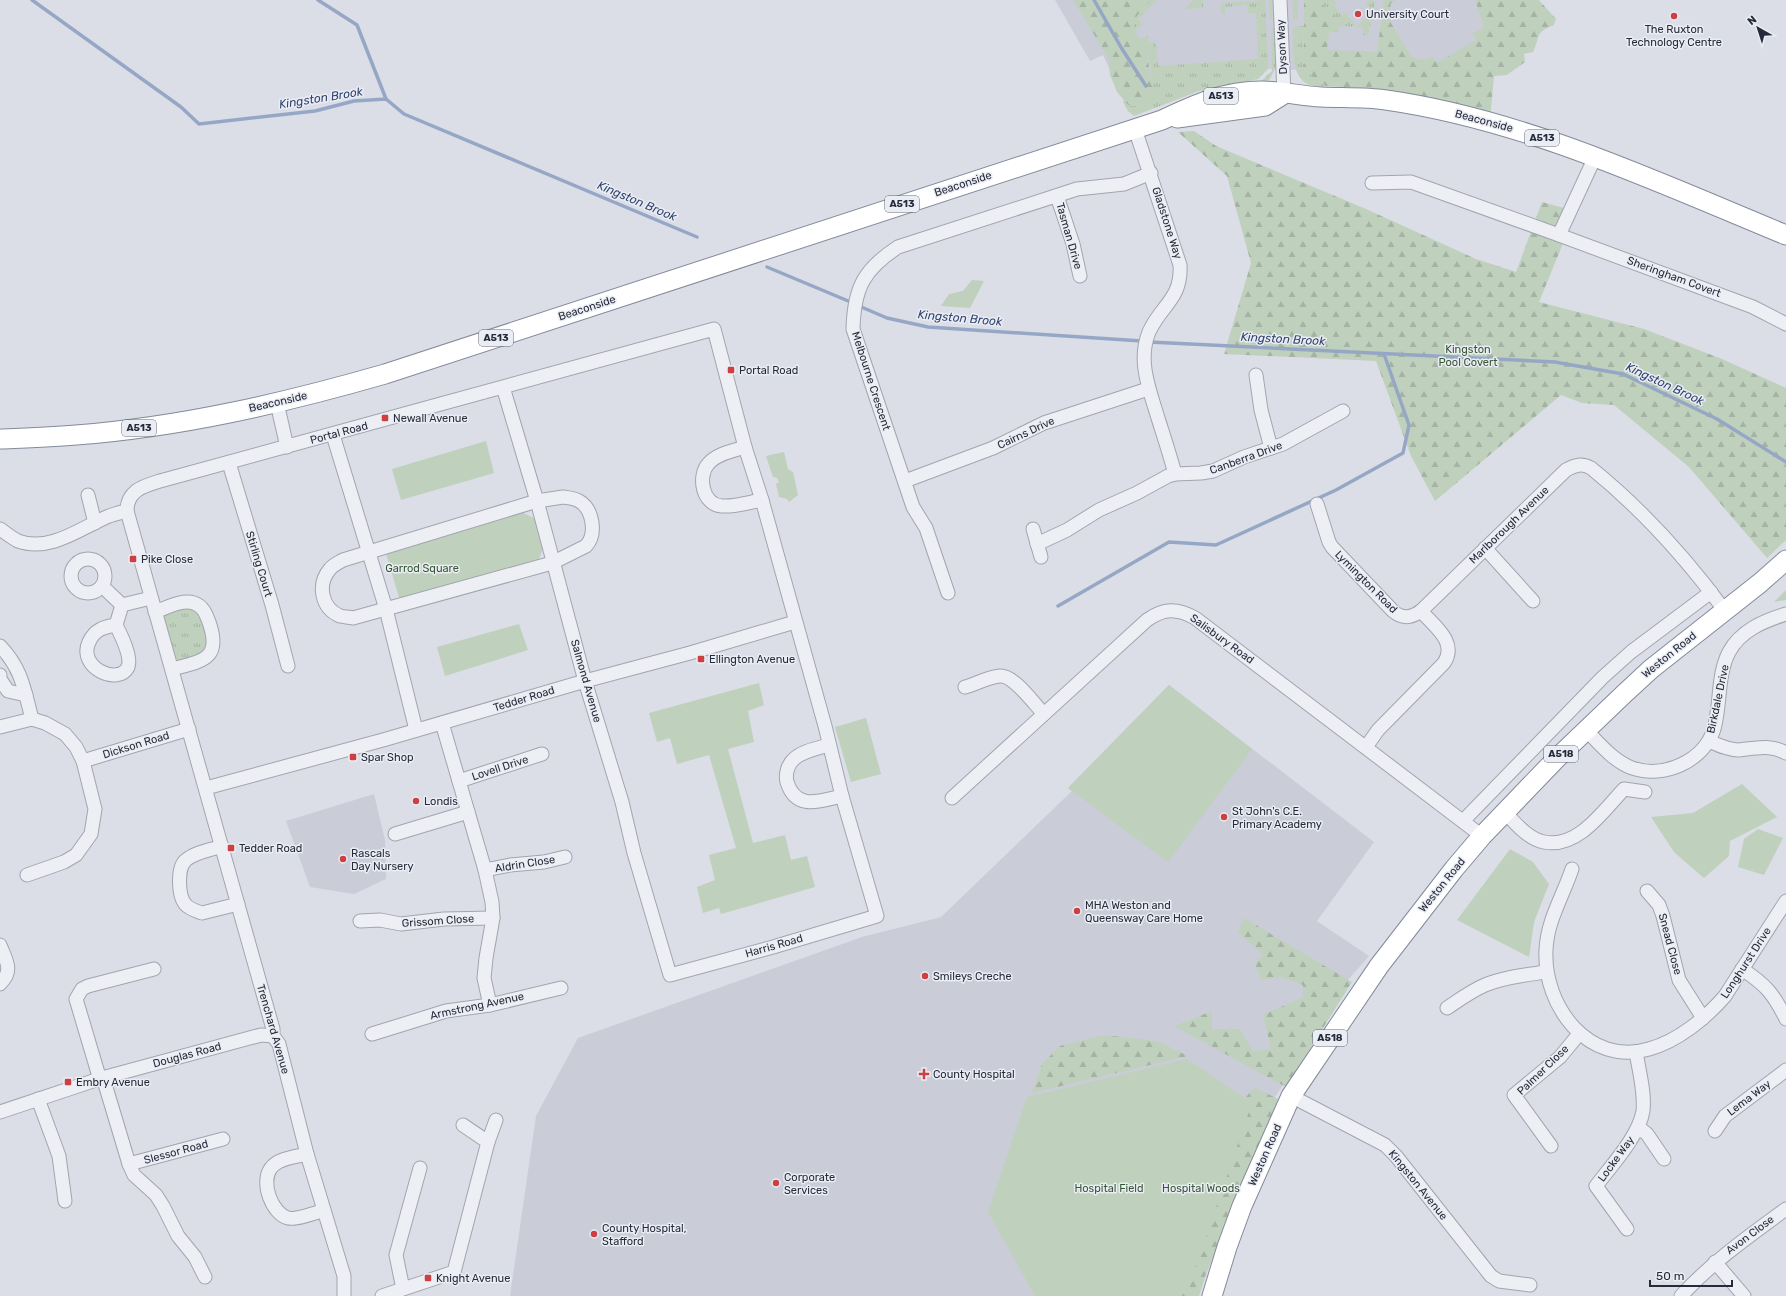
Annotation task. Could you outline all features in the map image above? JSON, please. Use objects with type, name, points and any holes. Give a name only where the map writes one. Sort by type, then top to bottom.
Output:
[{"type":"highway","name":"Beaconside","points":[[0,439],[76,435],[205,418],[277,403],[385,374],[1162,120],[1199,102],[1218,97],[1263,91],[1284,94],[1384,99],[1439,109],[1532,134],[1595,157],[1786,235]]},
{"type":"highway","name":"Weston Road","points":[[1212,1296],[1227,1247],[1242,1206],[1291,1096],[1378,966],[1454,869],[1482,836],[1585,729],[1651,670],[1786,560]]},
{"type":"street","name":"Dyson Way","points":[[1280,0],[1284,94]]},
{"type":"street","name":"Gladstone Way","points":[[1135,128],[1177,253],[1181,275],[1174,298],[1149,332],[1145,354],[1148,389],[1175,474]]},
{"type":"street","points":[[1560,235],[1595,157]]},
{"type":"street","name":"Melbourne Crescent","points":[[948,593],[926,528],[913,506],[853,329],[854,311],[859,292],[870,269],[883,257],[898,247],[1057,196],[1088,187],[1124,184],[1151,173]]},
{"type":"street","name":"Sheringham Covert","points":[[1372,183],[1411,182],[1560,235],[1753,307],[1786,324]]},
{"type":"street","name":"Tasman Drive","points":[[1057,196],[1073,244],[1080,276]]},
{"type":"street","name":"Portal Road","points":[[127,508],[130,496],[138,489],[160,481],[333,436],[714,328],[745,447]]},
{"type":"street","points":[[1256,375],[1261,410],[1270,448]]},
{"type":"street","name":"Salmond Avenue","points":[[503,387],[537,501],[552,563],[585,681],[622,802],[634,853],[670,975]]},
{"type":"street","name":"Cairns Drive","points":[[905,481],[993,448],[1044,423],[1148,389]]},
{"type":"street","points":[[277,403],[287,447]]},
{"type":"street","name":"Canberra Drive","points":[[1037,544],[1067,530],[1099,510],[1137,493],[1168,476],[1175,474],[1213,471],[1244,457],[1294,439],[1343,412]]},
{"type":"street","points":[[333,436],[386,609],[416,730]]},
{"type":"street","points":[[762,500],[721,506],[711,500],[706,494],[701,479],[702,472],[709,462],[718,456],[745,447],[762,500],[829,745],[842,796],[815,802],[798,799],[790,790],[787,780],[787,771],[795,758],[829,745]]},
{"type":"street","name":"Stirling Court","points":[[229,463],[288,666]]},
{"type":"street","name":"Marlborough Avenue","points":[[1421,611],[1566,470],[1573,466],[1585,465],[1609,482],[1645,515],[1678,551],[1725,611]]},
{"type":"street","points":[[88,495],[95,523]]},
{"type":"street","points":[[563,497],[580,501],[585,508],[593,528],[591,539],[586,546],[552,563],[353,618],[341,616],[332,611],[325,603],[322,593],[324,577],[334,565],[369,552],[537,501],[563,497]]},
{"type":"street","name":"Lymington Road","points":[[1317,504],[1332,547],[1392,611],[1406,617],[1421,611]]},
{"type":"street","points":[[0,529],[18,541],[35,544],[57,540],[72,535],[127,508]]},
{"type":"street","name":"Trenchard Avenue","points":[[127,508],[273,1029],[273,1036],[279,1044],[307,1154],[344,1276],[344,1296]]},
{"type":"street","points":[[1033,529],[1041,557]]},
{"type":"street","points":[[1485,548],[1533,601]]},
{"type":"street","points":[[102,586],[122,605]]},
{"type":"street","points":[[1463,821],[1603,677],[1632,652],[1711,592]]},
{"type":"street","points":[[122,605],[151,598]]},
{"type":"street","points":[[155,612],[186,602],[194,603],[202,607],[206,613],[214,635],[212,651],[204,659],[197,663],[172,669]]},
{"type":"street","points":[[116,625],[122,605]]},
{"type":"street","name":"Salisbury Road","points":[[952,798],[1147,620],[1155,615],[1173,610],[1184,611],[1195,618],[1482,836]]},
{"type":"street","points":[[1366,747],[1378,730],[1449,657],[1449,644],[1444,636],[1421,611]]},
{"type":"street","name":"Birkdale Drive","points":[[1585,729],[1605,749],[1633,768],[1644,770],[1665,770],[1687,762],[1697,755],[1709,741],[1716,718],[1724,664],[1730,651],[1745,633],[1770,619],[1786,614]]},
{"type":"street","name":"Tedder Road","points":[[206,788],[442,723],[585,681],[690,654],[795,622]]},
{"type":"street","points":[[0,667],[4,650]]},
{"type":"street","points":[[4,650],[16,666],[32,719]]},
{"type":"street","points":[[0,675],[0,679],[8,691],[26,695]]},
{"type":"street","points":[[965,687],[995,677],[1007,677],[1014,682],[1044,714]]},
{"type":"street","points":[[0,727],[32,719],[50,725],[65,734],[71,740],[83,761],[95,809],[91,834],[76,855],[64,862],[27,875]]},
{"type":"street","points":[[442,723],[485,870],[492,902],[492,918],[484,978],[490,1005]]},
{"type":"street","name":"Dickson Road","points":[[83,761],[189,729]]},
{"type":"street","points":[[1709,741],[1730,749],[1738,750],[1764,747],[1786,753]]},
{"type":"street","name":"Lovell Drive","points":[[459,781],[542,754]]},
{"type":"street","points":[[1505,812],[1523,830],[1536,839],[1543,842],[1555,842],[1565,840],[1583,831],[1624,789],[1644,792]]},
{"type":"street","name":"Harris Road","points":[[670,975],[773,947],[877,916],[842,796]]},
{"type":"street","points":[[395,834],[468,812]]},
{"type":"street","points":[[222,846],[191,856],[185,861],[181,868],[180,878],[182,897],[185,904],[202,913],[238,904]]},
{"type":"street","name":"Aldrin Close","points":[[485,870],[510,865],[544,862],[565,857]]},
{"type":"street","name":"Longhurst Drive","points":[[1572,869],[1547,934],[1546,972],[1553,995],[1561,1012],[1578,1034],[1600,1047],[1616,1051],[1636,1052],[1662,1044],[1703,1018],[1725,996],[1786,901]]},
{"type":"street","name":"Snead Close","points":[[1647,891],[1659,905],[1663,916],[1679,980],[1703,1018]]},
{"type":"street","name":"Grissom Close","points":[[360,921],[380,920],[401,924],[444,919],[492,918]]},
{"type":"street","points":[[0,945],[9,969],[7,976],[0,984]]},
{"type":"street","points":[[102,1078],[98,1073],[78,1008],[76,999],[78,994],[88,986],[154,968]]},
{"type":"street","points":[[1742,969],[1766,987],[1773,995],[1786,1020]]},
{"type":"street","points":[[1447,1008],[1474,990],[1487,984],[1514,977],[1546,972]]},
{"type":"street","name":"Armstrong Avenue","points":[[372,1034],[446,1011],[490,1005],[561,988]]},
{"type":"street","name":"Palmer Close","points":[[1551,1146],[1514,1095],[1560,1057],[1578,1034]]},
{"type":"street","name":"Douglas Road","points":[[0,1112],[102,1078],[262,1035],[273,1036]]},
{"type":"street","name":"Locke Way","points":[[1627,1229],[1596,1186],[1638,1128],[1643,1109],[1643,1095],[1636,1052]]},
{"type":"street","name":"Lema Way","points":[[1715,1130],[1725,1116],[1786,1070]]},
{"type":"street","name":"Slessor Road","points":[[102,1078],[129,1164],[134,1175],[156,1195],[178,1236],[195,1257],[205,1277]]},
{"type":"street","name":"Kingston Avenue","points":[[1291,1096],[1385,1145],[1396,1156],[1491,1276],[1499,1281],[1530,1285]]},
{"type":"street","points":[[38,1099],[59,1156],[65,1201]]},
{"type":"street","points":[[382,1296],[454,1272],[488,1142],[496,1120]]},
{"type":"street","points":[[463,1125],[488,1142]]},
{"type":"street","name":"Locke Way","points":[[1638,1128],[1647,1134],[1664,1159]]},
{"type":"street","name":"Slessor Road","points":[[129,1164],[223,1139]]},
{"type":"street","points":[[307,1154],[276,1163],[270,1169],[267,1180],[268,1193],[276,1210],[282,1216],[289,1219],[324,1210]]},
{"type":"street","points":[[403,1289],[396,1255],[420,1168]]},
{"type":"street","name":"Avon Close","points":[[1681,1296],[1715,1262],[1786,1209]]},
{"type":"street","points":[[1715,1262],[1744,1296]]},
{"type":"shaded area","points":[[1055,0],[1497,0],[1494,76],[1268,69],[1212,73],[1124,100],[1103,55],[1090,61]]},
{"type":"shaded area","name":"County Hospital","points":[[1169,685],[1374,842],[1317,921],[1369,956],[1348,980],[1349,981],[1267,1110],[1220,1241],[1197,1296],[510,1296],[536,1116],[578,1038],[862,937],[941,917],[1072,791],[1068,788]]},
{"type":"shaded area","name":"Rascals Day Nursery","points":[[374,794],[385,840],[386,879],[354,894],[310,887],[286,821]]},
{"type":"green space","points":[[1073,0],[1151,0],[1136,17],[1133,33],[1134,39],[1145,43],[1156,92],[1151,100],[1145,101],[1140,106],[1128,105],[1117,92],[1110,75],[1109,59]]},
{"type":"green space","points":[[1151,0],[1157,0],[1138,19],[1143,25],[1135,30],[1139,39],[1148,36],[1149,43],[1156,42],[1158,66],[1258,59],[1256,13],[1248,13],[1247,5],[1225,7],[1225,14],[1221,14],[1221,3],[1265,0],[1268,69],[1258,79],[1199,91],[1134,116],[1128,111],[1123,102],[1124,100],[1128,105],[1140,106],[1150,92],[1152,76],[1145,43],[1134,39],[1133,27],[1136,17]]},
{"type":"green space","points":[[1193,0],[1203,0],[1203,8],[1185,9]]},
{"type":"green space","points":[[1269,0],[1272,0],[1273,20],[1270,20]]},
{"type":"green space","points":[[1293,0],[1298,0],[1298,19],[1293,19]]},
{"type":"green space","points":[[1304,0],[1322,0],[1325,11],[1333,15],[1340,26],[1339,32],[1329,32],[1327,50],[1377,52],[1384,0],[1396,0],[1391,3],[1388,18],[1412,58],[1424,60],[1433,57],[1437,63],[1476,40],[1472,34],[1484,27],[1476,0],[1539,0],[1556,19],[1554,25],[1543,30],[1533,52],[1524,54],[1525,62],[1507,75],[1494,76],[1490,119],[1374,89],[1326,86],[1304,70]]},
{"type":"green space","points":[[1322,0],[1334,0],[1337,3],[1334,6],[1342,15],[1345,13],[1357,26],[1372,12],[1366,4],[1370,0],[1373,0],[1375,3],[1368,36],[1363,35],[1363,27],[1340,26],[1333,15],[1325,11]]},
{"type":"green space","points":[[1304,26],[1303,45],[1307,66],[1311,73],[1326,86],[1314,86],[1305,83],[1299,76],[1296,68],[1293,48],[1293,27]]},
{"type":"green space","points":[[1271,28],[1274,28],[1276,50],[1274,71],[1266,83],[1259,83],[1272,71]]},
{"type":"green space","name":"Kingston Pool Covert","points":[[1194,131],[1216,146],[1366,209],[1476,259],[1516,272],[1542,202],[1564,208],[1564,241],[1539,302],[1644,329],[1722,359],[1786,388],[1786,540],[1767,558],[1689,467],[1614,405],[1582,403],[1561,395],[1435,501],[1411,456],[1376,361],[1224,354],[1251,263],[1227,176],[1178,132]]},
{"type":"green space","points":[[972,280],[984,281],[970,308],[941,306],[949,294],[963,291]]},
{"type":"green space","points":[[486,441],[494,473],[401,500],[392,469]]},
{"type":"green space","points":[[784,452],[788,469],[793,472],[798,495],[789,502],[787,499],[779,497],[776,484],[779,482],[777,478],[773,477],[766,456]]},
{"type":"green space","name":"Garrod Square","points":[[517,513],[523,513],[536,519],[541,536],[542,552],[536,562],[400,601],[385,550]]},
{"type":"green space","points":[[1786,590],[1786,600],[1774,602]]},
{"type":"green space","points":[[188,607],[201,613],[208,641],[204,654],[181,663],[173,656],[163,622],[164,614]]},
{"type":"green space","points":[[519,624],[528,650],[445,676],[437,647]]},
{"type":"green space","points":[[759,683],[764,705],[748,711],[754,742],[728,749],[753,843],[785,835],[791,860],[807,856],[815,887],[721,914],[719,908],[703,913],[697,887],[715,880],[709,855],[736,848],[709,755],[677,764],[670,738],[657,742],[649,713]]},
{"type":"green space","points":[[1169,685],[1252,749],[1168,862],[1068,788]]},
{"type":"green space","points":[[866,718],[881,774],[851,782],[835,727]]},
{"type":"green space","points":[[1742,784],[1777,817],[1730,841],[1729,856],[1704,878],[1674,852],[1651,817],[1693,813]]},
{"type":"green space","points":[[1758,829],[1783,838],[1764,875],[1738,867],[1744,839]]},
{"type":"green space","points":[[1510,849],[1533,862],[1549,884],[1534,922],[1529,957],[1457,920]]},
{"type":"green space","points":[[1244,918],[1352,982],[1286,1087],[1174,1026],[1212,1011],[1212,1029],[1240,1029],[1253,1051],[1271,1049],[1263,1015],[1303,997],[1303,985],[1281,977],[1261,980],[1255,964],[1263,955],[1238,932]]},
{"type":"green space","points":[[1104,1035],[1156,1041],[1188,1056],[1032,1093],[1042,1064],[1060,1046]]},
{"type":"green space","name":"Hospital Field","points":[[1187,1059],[1252,1103],[1198,1260],[1182,1296],[1035,1296],[988,1212],[1027,1097]]},
{"type":"green space","name":"Hospital Woods","points":[[1254,1087],[1278,1099],[1206,1274],[1199,1296],[1155,1296],[1207,1147]]},
{"type":"waterway","name":"Kingston Brook","points":[[32,0],[181,107],[199,124],[315,111],[354,101],[386,99],[404,114],[697,237]]},
{"type":"waterway","points":[[318,0],[357,25],[386,99]]},
{"type":"waterway","points":[[1094,0],[1122,49],[1146,86]]},
{"type":"waterway","name":"Kingston Brook","points":[[767,267],[853,303]]},
{"type":"waterway","name":"Kingston Brook","points":[[859,306],[887,318],[928,327],[1142,341]]},
{"type":"waterway","name":"Kingston Brook","points":[[1149,342],[1555,362],[1623,374],[1717,419],[1786,462]]},
{"type":"waterway","points":[[1058,606],[1169,542],[1216,545],[1336,490],[1403,453],[1409,425],[1384,354]]},
{"type":"place","name":"University Court","points":[[1358,14]]},
{"type":"place","name":"The Ruxton Technology Centre","points":[[1674,16]]},
{"type":"place","name":"Portal Road","points":[[731,370]]},
{"type":"place","name":"Newall Avenue","points":[[385,418]]},
{"type":"place","name":"Pike Close","points":[[133,559]]},
{"type":"place","name":"Ellington Avenue","points":[[701,659]]},
{"type":"place","name":"Spar Shop","points":[[353,757]]},
{"type":"place","name":"Londis","points":[[416,801]]},
{"type":"place","name":"St John's C.E. Primary Academy","points":[[1224,817]]},
{"type":"place","name":"Tedder Road","points":[[231,848]]},
{"type":"place","name":"Rascals Day Nursery","points":[[343,859]]},
{"type":"place","name":"MHA Weston and Queensway Care Home","points":[[1077,911]]},
{"type":"place","name":"Smileys Creche","points":[[925,976]]},
{"type":"place","name":"County Hospital","points":[[924,1074]]},
{"type":"place","name":"Embry Avenue","points":[[68,1082]]},
{"type":"place","name":"Corporate Services","points":[[776,1183]]},
{"type":"place","name":"County Hospital, Stafford","points":[[594,1234]]},
{"type":"place","name":"Knight Avenue","points":[[428,1278]]}]
